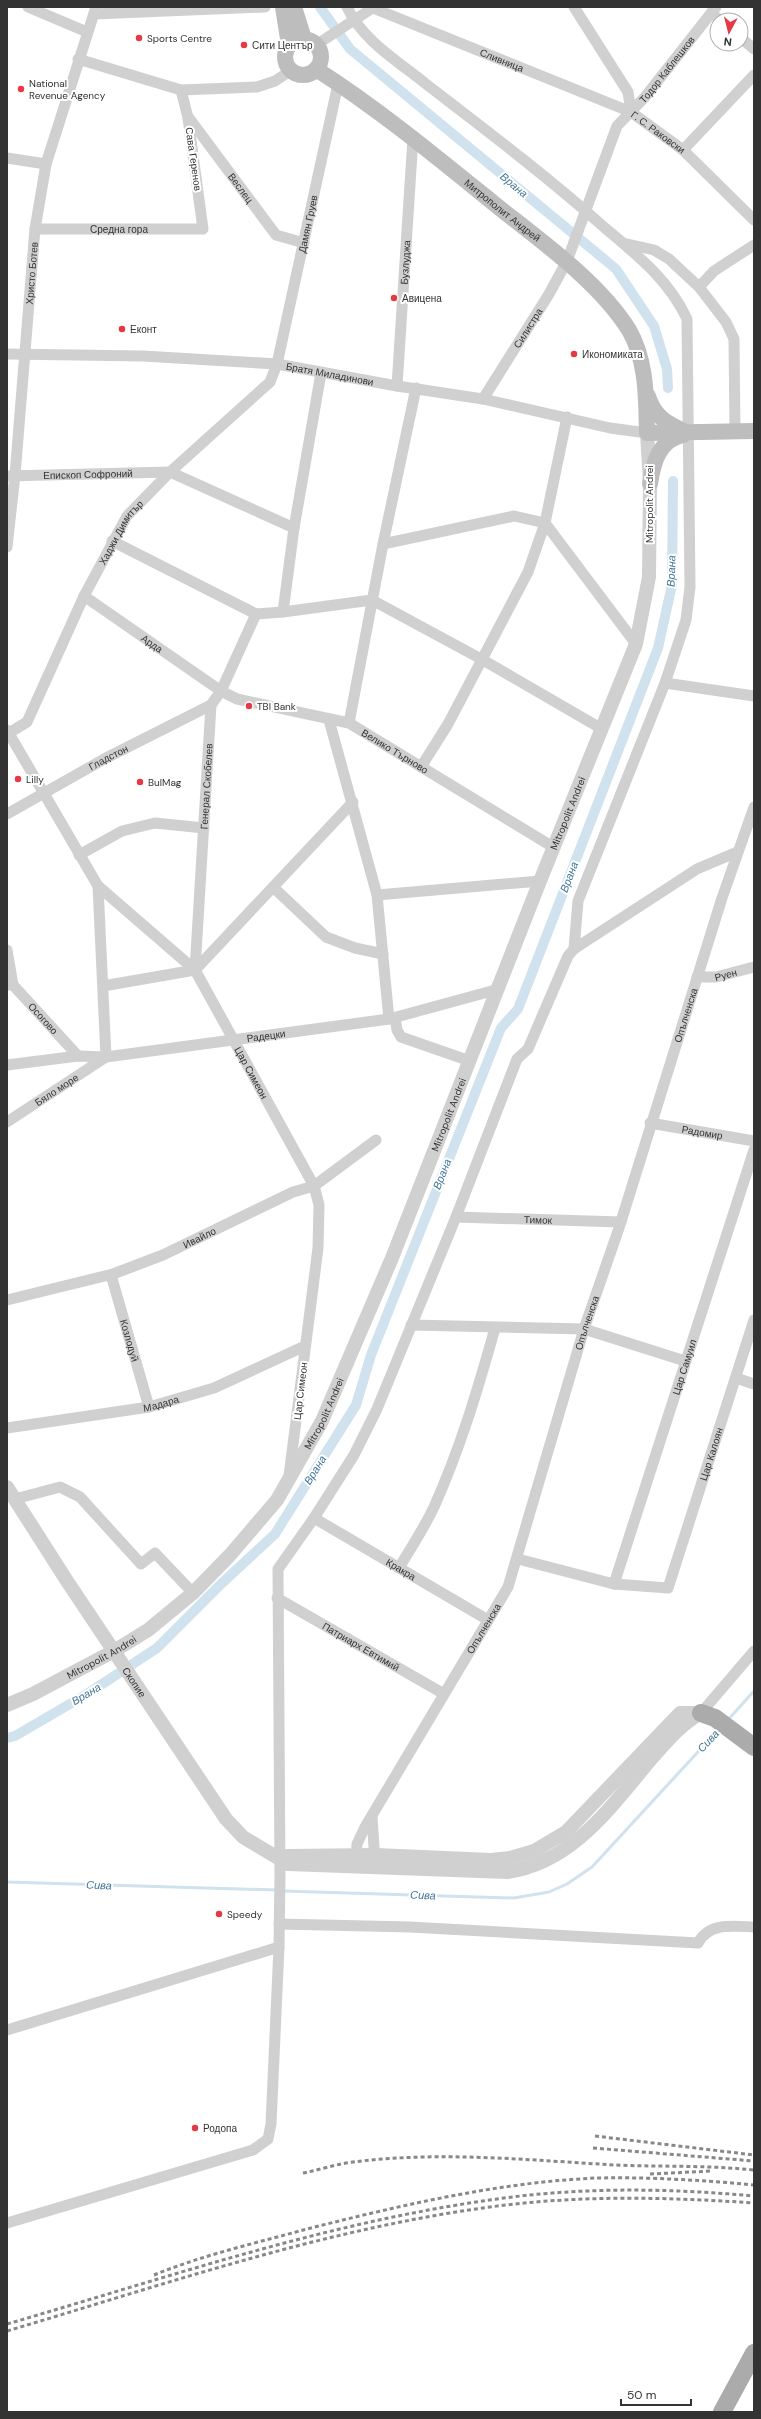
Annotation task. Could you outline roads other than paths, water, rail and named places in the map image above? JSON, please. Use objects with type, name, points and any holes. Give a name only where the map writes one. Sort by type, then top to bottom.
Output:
[{"type":"main road","points":[[284,7],[289,45]]},
{"type":"main road","points":[[294,7],[315,42],[321,55],[316,70],[300,76],[290,71],[284,61],[286,50],[289,45],[297,40],[315,42]]},
{"type":"main road","name":"Митрополит Андрей","points":[[316,70],[413,138],[568,258],[594,287],[628,330],[640,356],[645,386]]},
{"type":"main road","points":[[645,386],[652,406],[661,419],[689,433]]},
{"type":"main road","name":"Mitropolit Andrei","points":[[645,386],[647,433]]},
{"type":"main road","points":[[647,433],[754,431]]},
{"type":"main road","points":[[650,484],[657,454],[673,438],[689,433]]},
{"type":"main road","points":[[708,1715],[754,1747]]},
{"type":"main road","points":[[722,2412],[754,2353]]},
{"type":"street","points":[[28,7],[87,32]]},
{"type":"street","points":[[95,11],[265,7]]},
{"type":"street","points":[[347,7],[351,22],[388,54],[548,178],[585,216],[623,243],[646,263],[678,298],[687,318],[690,587],[686,620],[665,683],[578,901],[574,949]]},
{"type":"street","points":[[315,42],[374,7]]},
{"type":"street","name":"Сливница","points":[[374,7],[631,112]]},
{"type":"street","name":"Г. С. Раковски","points":[[574,7],[628,92],[631,112],[683,150],[754,220]]},
{"type":"street","name":"Христо Ботев","points":[[7,547],[11,476],[24,355],[35,229],[46,164],[78,59],[95,11]]},
{"type":"street","name":"Тодор Каблешков","points":[[568,258],[585,216],[617,126],[631,112],[709,21]]},
{"type":"street","points":[[78,59],[181,90],[257,87],[275,81],[290,71]]},
{"type":"street","points":[[683,150],[754,75]]},
{"type":"street","name":"Дамян Груев","points":[[277,364],[338,84]]},
{"type":"street","name":"Сава Геренов","points":[[181,90],[188,118],[203,229]]},
{"type":"street","name":"Веслец","points":[[188,118],[276,235],[304,243]]},
{"type":"street","name":"Бузлуджа","points":[[397,386],[413,138]]},
{"type":"street","points":[[7,158],[46,164]]},
{"type":"street","name":"Средна гора","points":[[35,229],[203,229]]},
{"type":"street","points":[[623,243],[654,250],[669,259],[699,287],[726,322],[734,339],[735,431]]},
{"type":"street","points":[[699,287],[714,271],[754,245]]},
{"type":"street","name":"Силистра","points":[[484,399],[549,294],[568,258]]},
{"type":"street","name":"Братя Миладинови","points":[[7,354],[143,356],[277,364],[397,386],[484,399],[568,417],[610,428],[647,433]]},
{"type":"street","name":"Хаджи Димитър","points":[[8,732],[27,722],[84,596],[112,541],[127,516],[170,472],[270,382],[277,364]]},
{"type":"street","points":[[283,612],[294,528],[322,373]]},
{"type":"street","points":[[349,724],[383,544],[416,388]]},
{"type":"street","points":[[421,767],[483,660],[528,572],[545,523],[568,417]]},
{"type":"street","name":"Mitropolit Andrei","points":[[7,1705],[116,1654],[193,1593],[235,1549],[276,1500],[322,1421],[392,1258],[499,989],[540,881],[636,644],[649,577],[650,484],[647,433]]},
{"type":"street","points":[[170,472],[294,528]]},
{"type":"street","name":"Епископ Софроний","points":[[11,476],[170,472]]},
{"type":"street","points":[[383,544],[514,516],[545,523],[636,644]]},
{"type":"street","points":[[112,541],[256,614],[283,612],[372,600],[483,660],[602,728]]},
{"type":"street","name":"Арда","points":[[84,596],[221,691]]},
{"type":"street","points":[[211,705],[221,691],[256,614]]},
{"type":"street","points":[[665,683],[754,696]]},
{"type":"street","name":"Велико Търново","points":[[221,691],[237,699],[349,724],[554,847]]},
{"type":"street","name":"Гладстон","points":[[7,814],[106,758],[211,705]]},
{"type":"street","name":"Генерал Скобелев","points":[[195,970],[211,705]]},
{"type":"street","points":[[329,720],[353,802],[377,894],[383,954],[392,1018],[401,1037],[470,1061]]},
{"type":"street","name":"Цар Симеон","points":[[8,732],[98,886],[195,970],[233,1042],[314,1186],[319,1204],[318,1248],[288,1481]]},
{"type":"street","points":[[103,986],[195,970],[353,802]]},
{"type":"street","name":"Опълченска","points":[[356,1861],[360,1837],[508,1587],[518,1560],[584,1329],[620,1222],[650,1123],[737,852],[754,807]]},
{"type":"street","points":[[79,855],[122,831],[155,823],[204,828]]},
{"type":"street","points":[[7,2223],[253,2150],[268,2140],[271,2124],[279,1947],[280,1867],[278,1569],[314,1518],[354,1455],[376,1409],[456,1217],[517,1059],[528,1049],[568,956],[574,949],[697,869],[737,852]]},
{"type":"street","points":[[377,894],[540,881]]},
{"type":"street","points":[[98,886],[106,1057]]},
{"type":"street","points":[[273,887],[326,937],[355,948],[383,954]]},
{"type":"street","points":[[7,950],[10,985]]},
{"type":"street","name":"Руен","points":[[697,977],[716,977],[754,967]]},
{"type":"street","name":"Осогово","points":[[10,985],[78,1056]]},
{"type":"street","name":"Радецки","points":[[7,1065],[78,1056],[106,1057],[233,1042],[392,1018],[499,989]]},
{"type":"street","name":"Бяло море","points":[[7,1122],[106,1057]]},
{"type":"street","name":"Радомир","points":[[650,1123],[754,1141]]},
{"type":"street","name":"Ивайло","points":[[7,1300],[111,1275],[163,1255],[293,1192],[314,1186],[376,1140]]},
{"type":"street","name":"Цар Самуил","points":[[614,1584],[754,1150]]},
{"type":"street","name":"Тимок","points":[[456,1217],[620,1222]]},
{"type":"street","name":"Козлодуй","points":[[111,1275],[149,1407]]},
{"type":"street","name":"Цар Калоян","points":[[614,1584],[668,1588],[754,1320]]},
{"type":"street","points":[[411,1325],[584,1329],[685,1361]]},
{"type":"street","points":[[399,1568],[433,1508],[455,1457],[477,1392],[495,1328]]},
{"type":"street","name":"Мадара","points":[[7,1428],[149,1407],[214,1388],[305,1346]]},
{"type":"street","points":[[736,1378],[754,1384]]},
{"type":"street","name":"Скопие","points":[[7,1487],[67,1581],[226,1820],[243,1837],[280,1867]]},
{"type":"street","points":[[16,1499],[60,1487],[67,1490],[80,1497],[140,1564],[155,1553],[193,1593]]},
{"type":"street","name":"Кракра","points":[[314,1518],[488,1620]]},
{"type":"street","points":[[518,1560],[614,1584]]},
{"type":"street","name":"Патриарх Евтимий","points":[[278,1598],[444,1694]]},
{"type":"street","points":[[280,1867],[288,1856],[356,1861],[492,1860],[523,1856],[534,1851],[566,1832],[680,1713],[708,1715],[754,1651]]},
{"type":"street","points":[[372,1817],[375,1861]]},
{"type":"street","points":[[279,1924],[410,1927],[698,1943],[702,1936],[716,1927],[754,1927]]},
{"type":"street","points":[[7,2030],[279,1947]]},
{"type":"waterway","name":"Врана","points":[[320,7],[350,49],[616,269],[654,326],[667,369],[668,388]]},
{"type":"waterway","name":"Врана","points":[[7,1738],[15,1736],[87,1694],[157,1648],[221,1584],[275,1534],[356,1405],[371,1355],[501,1028],[518,1009],[658,648],[672,585],[673,481]]},
{"type":"waterway","name":"Сива","points":[[727,1721],[754,1691]]},
{"type":"waterway","name":"Сива","points":[[283,1891],[514,1898],[549,1892],[567,1884],[592,1867],[719,1729]]},
{"type":"waterway","name":"Сива","points":[[7,1882],[277,1890]]},
{"type":"railway","points":[[595,2136],[754,2155]]},
{"type":"railway","points":[[593,2148],[754,2161]]},
{"type":"railway","points":[[303,2173],[353,2162],[418,2157],[517,2159],[614,2165],[736,2168],[754,2170]]},
{"type":"railway","points":[[650,2174],[712,2171]]},
{"type":"railway","points":[[154,2275],[210,2255],[379,2211],[451,2196],[524,2184],[597,2178],[636,2178],[676,2179],[754,2185]]},
{"type":"railway","points":[[7,2324],[246,2253],[307,2237],[428,2210],[523,2196],[589,2191],[655,2190],[754,2196]]},
{"type":"railway","points":[[7,2331],[246,2260],[367,2229],[428,2217],[490,2207],[556,2200],[655,2198],[754,2203]]},
{"type":"place","name":"Sports Centre","points":[[139,38]]},
{"type":"place","name":"Сити Център","points":[[244,45]]},
{"type":"place","name":"National Revenue Agency","points":[[21,89]]},
{"type":"place","name":"Авицена","points":[[394,298]]},
{"type":"place","name":"Еконт","points":[[122,329]]},
{"type":"place","name":"Икономиката","points":[[574,354]]},
{"type":"place","name":"TBI Bank","points":[[249,706]]},
{"type":"place","name":"Lilly","points":[[18,779]]},
{"type":"place","name":"BulMag","points":[[140,782]]},
{"type":"place","name":"Speedy","points":[[219,1914]]},
{"type":"place","name":"Родопа","points":[[195,2128]]}]
